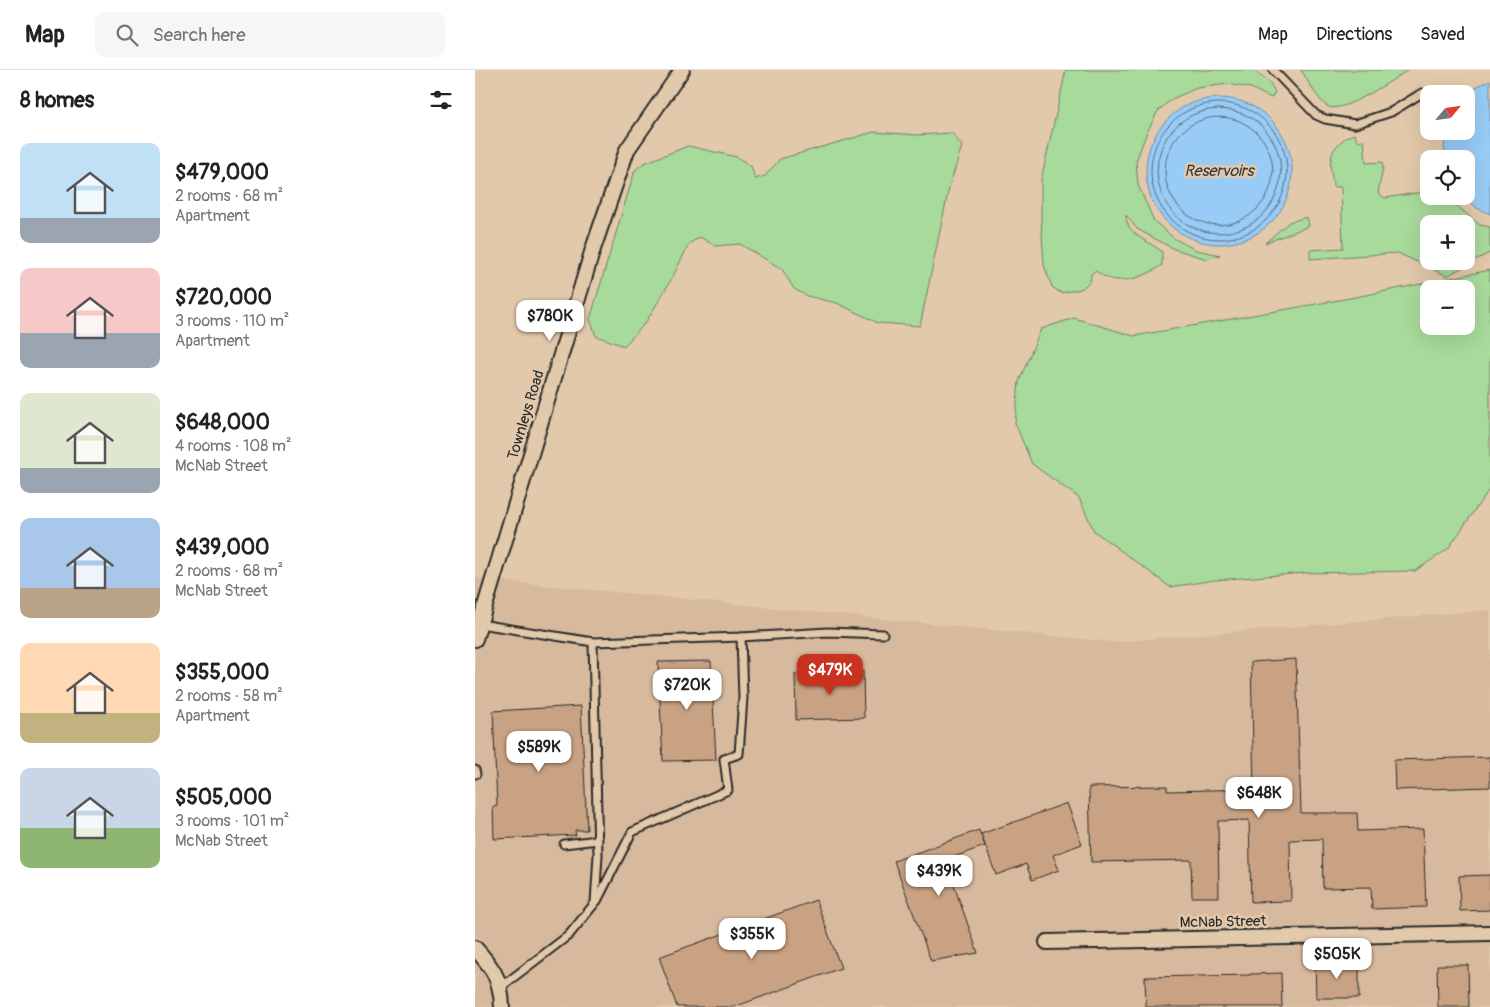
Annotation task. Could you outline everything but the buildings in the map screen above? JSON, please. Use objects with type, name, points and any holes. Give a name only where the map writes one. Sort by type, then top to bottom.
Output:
[{"type":"street","name":"Townleys Road","points":[[475,639],[593,249],[627,150],[682,70]]},
{"type":"street","name":"McNab Street","points":[[1047,942],[1490,933]]},
{"type":"street","points":[[475,948],[493,969],[501,987],[502,1007]]},
{"type":"lane","points":[[1273,70],[1316,115],[1325,119],[1355,124],[1391,112],[1420,94]]},
{"type":"lane","points":[[480,624],[593,642],[828,632],[883,634]]},
{"type":"lane","points":[[501,987],[569,935],[595,903],[633,832],[728,790],[725,759],[739,754],[743,698],[741,637]]},
{"type":"lane","points":[[593,642],[598,840],[595,903]]},
{"type":"lane","points":[[564,844],[598,840]]},
{"type":"shaded area","points":[[475,578],[1113,642],[1490,610],[1490,1007],[475,1007]]},
{"type":"green space","points":[[1066,70],[1253,70],[1270,83],[1275,92],[1271,98],[1251,88],[1228,84],[1197,88],[1172,99],[1158,111],[1147,132],[1136,161],[1138,185],[1154,221],[1175,239],[1196,250],[1220,255],[1207,259],[1174,249],[1137,229],[1126,215],[1127,222],[1134,233],[1162,252],[1162,265],[1142,276],[1127,280],[1112,279],[1095,271],[1091,274],[1090,282],[1081,289],[1061,293],[1052,287],[1044,265],[1041,180]]},
{"type":"green space","points":[[1301,70],[1408,70],[1369,94],[1336,108],[1329,107],[1321,101]]},
{"type":"green space","points":[[874,132],[919,135],[952,133],[962,146],[949,188],[920,326],[878,323],[837,303],[807,296],[794,289],[782,269],[740,244],[715,246],[700,237],[689,244],[671,280],[646,322],[624,346],[596,336],[590,319],[635,170],[644,163],[688,146],[737,157],[751,166],[755,179],[765,176],[780,159]]},
{"type":"green space","points":[[1355,134],[1357,141],[1364,140],[1366,163],[1382,162],[1383,168],[1378,193],[1385,198],[1420,192],[1420,205],[1456,205],[1468,215],[1420,215],[1420,263],[1398,253],[1310,259],[1310,250],[1343,248],[1341,187],[1333,187],[1331,162],[1336,146]]},
{"type":"green space","points":[[1307,217],[1309,226],[1265,243],[1289,222]]},
{"type":"green space","points":[[1475,221],[1480,225],[1490,227],[1490,253],[1475,260]]},
{"type":"green space","points":[[1434,270],[1458,270],[1447,276]]},
{"type":"green space","points":[[1490,270],[1490,488],[1448,549],[1415,571],[1305,573],[1215,580],[1170,587],[1094,531],[1079,498],[1032,464],[1015,423],[1019,381],[1041,329],[1074,318],[1134,336],[1420,284],[1420,335],[1475,335],[1475,280],[1440,280]]},
{"type":"water","points":[[1490,80],[1490,214],[1474,205],[1475,150],[1444,150],[1444,147],[1445,140],[1475,140],[1475,88]]},
{"type":"water","name":"Reservoirs","points":[[1219,98],[1247,103],[1271,119],[1287,143],[1292,171],[1287,199],[1271,223],[1247,239],[1219,244],[1191,239],[1167,223],[1151,199],[1146,171],[1151,143],[1167,119],[1191,103]]}]
